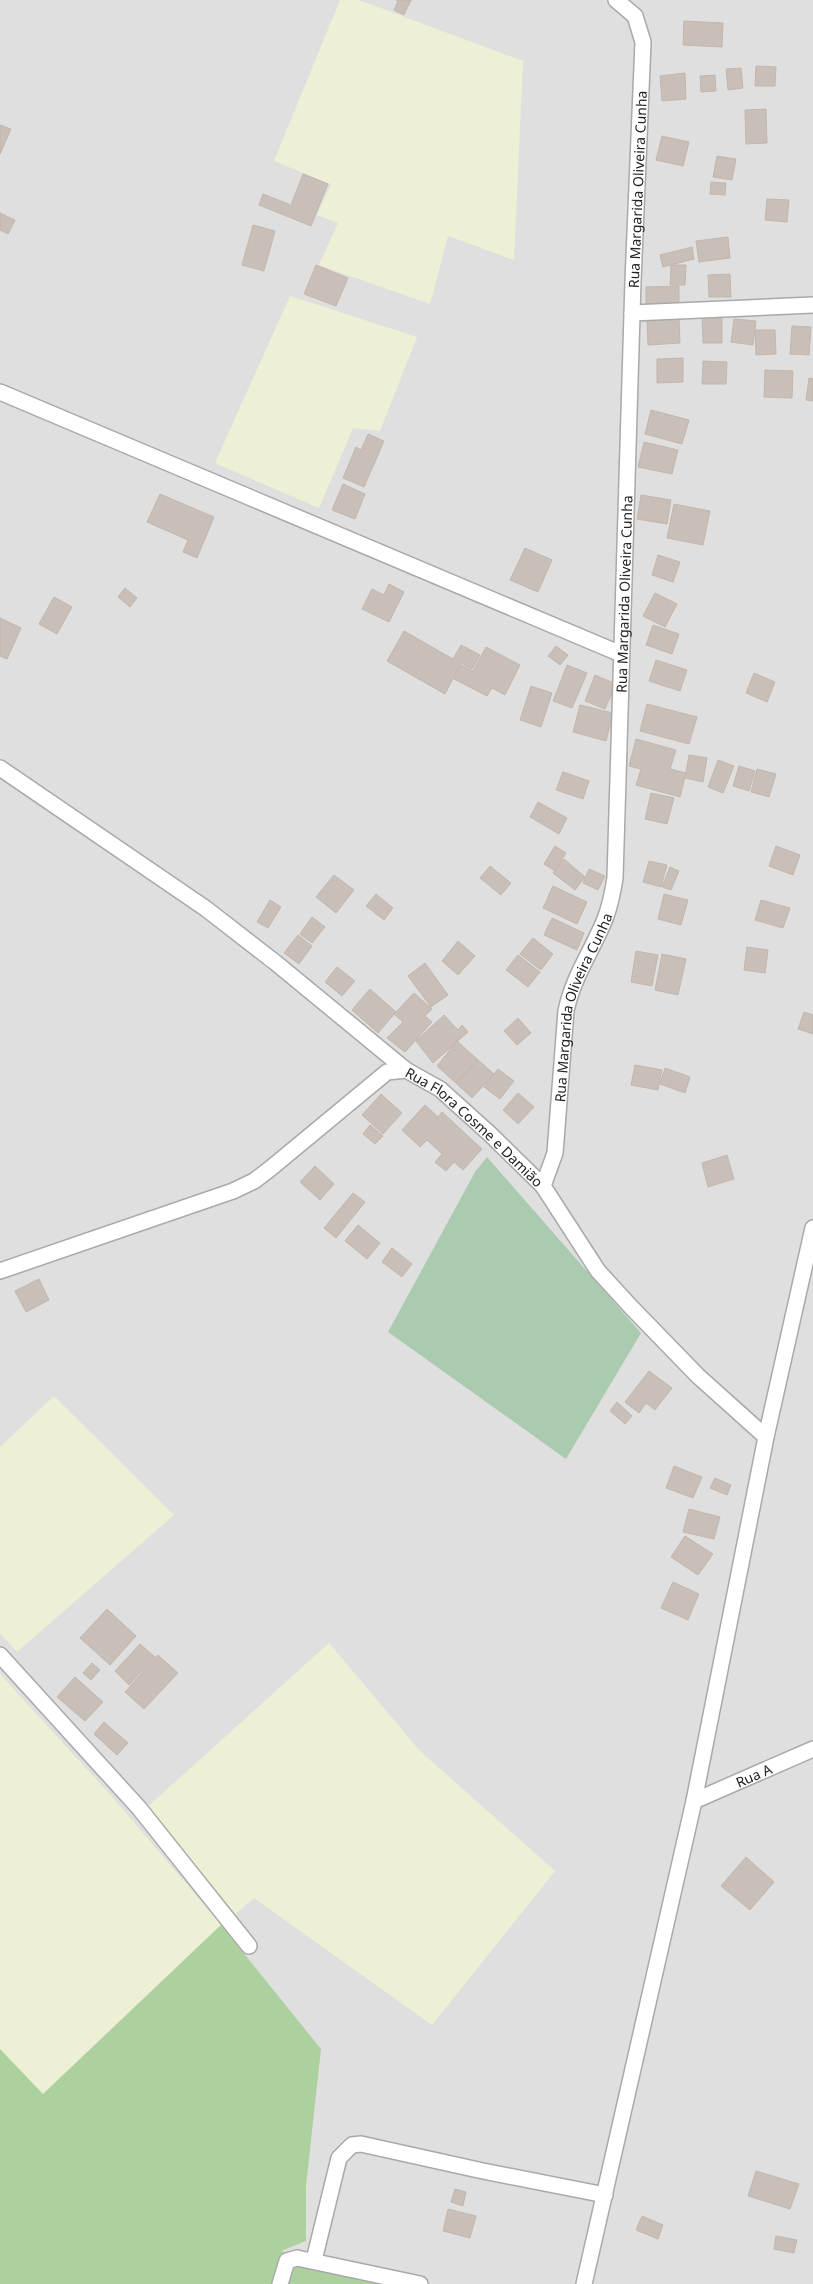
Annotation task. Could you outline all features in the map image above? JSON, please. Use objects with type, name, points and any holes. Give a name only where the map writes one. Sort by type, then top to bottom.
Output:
[{"type":"street","name":"Rua Margarida Oliveira Cunha","points":[[543,1186],[555,1153],[569,994],[605,919],[616,878],[632,312],[643,42],[635,16],[616,0]]},
{"type":"street","points":[[632,312],[813,305]]},
{"type":"street","points":[[0,392],[621,654]]},
{"type":"street","points":[[0,768],[205,908],[276,963],[406,1070]]},
{"type":"street","name":"Rua Flora Cosme e Damião","points":[[0,1271],[233,1192],[271,1168],[387,1072],[406,1070],[440,1088],[543,1186],[598,1271],[698,1376],[766,1437]]},
{"type":"street","points":[[584,2284],[694,1802],[766,1437],[813,1228]]},
{"type":"street","points":[[0,1655],[139,1808],[248,1946]]},
{"type":"street","name":"Rua A","points":[[694,1802],[813,1749]]},
{"type":"street","points":[[314,2260],[339,2158],[352,2145],[361,2144],[483,2171],[604,2194]]},
{"type":"street","points":[[280,2284],[284,2265],[291,2259],[314,2260],[420,2284]]},
{"type":"shaded area","points":[[0,0],[813,0],[813,2284],[0,2284]]},
{"type":"green space","points":[[340,0],[359,0],[523,61],[514,260],[448,236],[430,304],[319,265],[338,223],[317,215],[331,184],[274,161]]},
{"type":"green space","points":[[290,296],[417,337],[380,431],[353,428],[319,508],[215,463]]},
{"type":"green space","points":[[487,1157],[641,1333],[566,1459],[388,1332],[475,1172]]},
{"type":"green space","points":[[54,1396],[174,1515],[17,1652],[0,1633],[0,1447]]},
{"type":"green space","points":[[329,1643],[420,1751],[555,1871],[432,2025],[254,1898],[231,1918],[144,1810]]},
{"type":"green space","points":[[0,1674],[115,1800],[221,1925],[42,2095],[0,2049]]},
{"type":"green space","points":[[221,1925],[321,2049],[306,2186],[306,2241],[281,2251],[385,2284],[0,2284],[0,2049],[43,2094]]},
{"type":"building","points":[[396,0],[411,0],[404,15],[394,10],[398,1]]},
{"type":"building","points":[[684,21],[723,23],[722,47],[683,45]]},
{"type":"building","points":[[756,66],[776,67],[775,86],[755,86]]},
{"type":"building","points":[[741,68],[743,88],[728,90],[726,69]]},
{"type":"building","points":[[685,73],[686,99],[662,101],[660,76]]},
{"type":"building","points":[[715,75],[716,91],[701,92],[700,76]]},
{"type":"building","points":[[766,109],[767,143],[746,144],[745,110]]},
{"type":"building","points":[[0,125],[11,129],[0,154]]},
{"type":"building","points":[[662,136],[689,142],[683,166],[656,160]]},
{"type":"building","points":[[717,156],[736,159],[732,180],[713,177]]},
{"type":"building","points":[[303,174],[328,184],[311,226],[259,205],[263,194],[291,205]]},
{"type":"building","points":[[711,182],[726,183],[725,195],[710,194]]},
{"type":"building","points":[[767,199],[789,200],[787,222],[765,220]]},
{"type":"building","points":[[0,213],[15,220],[8,234],[0,230]]},
{"type":"building","points":[[253,225],[275,231],[264,271],[242,265]]},
{"type":"building","points":[[728,237],[730,258],[699,262],[696,241]]},
{"type":"building","points":[[692,247],[694,259],[663,267],[660,255]]},
{"type":"building","points":[[316,265],[348,278],[336,306],[304,294]]},
{"type":"building","points":[[671,265],[686,265],[685,285],[670,285]]},
{"type":"building","points":[[730,274],[731,297],[709,297],[708,275]]},
{"type":"building","points":[[679,286],[679,304],[646,305],[646,287]]},
{"type":"building","points":[[702,317],[722,317],[722,343],[703,343]]},
{"type":"building","points":[[679,318],[680,343],[648,345],[647,320]]},
{"type":"building","points":[[734,319],[756,321],[753,345],[731,342]]},
{"type":"building","points":[[792,326],[811,327],[809,355],[790,354]]},
{"type":"building","points":[[755,330],[775,330],[776,354],[756,355]]},
{"type":"building","points":[[683,358],[683,382],[657,383],[657,359]]},
{"type":"building","points":[[703,361],[727,362],[726,384],[702,384]]},
{"type":"building","points":[[765,370],[793,371],[792,398],[764,397]]},
{"type":"building","points":[[809,378],[813,379],[813,401],[806,400]]},
{"type":"building","points":[[651,410],[689,420],[682,444],[645,434]]},
{"type":"building","points":[[368,434],[384,441],[364,487],[343,478],[356,447],[361,450]]},
{"type":"building","points":[[644,442],[678,450],[672,474],[638,467]]},
{"type":"building","points":[[343,484],[365,494],[355,519],[332,510]]},
{"type":"building","points":[[160,494],[214,517],[197,558],[183,552],[188,540],[147,522]]},
{"type":"building","points":[[641,495],[671,500],[667,524],[637,519]]},
{"type":"building","points":[[674,504],[710,511],[703,545],[667,538]]},
{"type":"building","points":[[525,548],[552,560],[538,592],[510,580]]},
{"type":"building","points":[[658,555],[680,562],[673,582],[652,575]]},
{"type":"building","points":[[389,584],[404,592],[389,622],[362,609],[372,589],[384,595]]},
{"type":"building","points":[[125,588],[137,598],[130,607],[118,597]]},
{"type":"building","points":[[655,593],[677,604],[665,627],[643,616]]},
{"type":"building","points":[[54,597],[72,607],[57,634],[39,624]]},
{"type":"building","points":[[0,618],[21,628],[7,659],[0,656]]},
{"type":"building","points":[[653,625],[679,634],[672,654],[646,645]]},
{"type":"building","points":[[404,631],[453,659],[461,645],[480,655],[472,669],[461,663],[445,694],[387,661]]},
{"type":"building","points":[[556,646],[568,655],[560,665],[548,656]]},
{"type":"building","points":[[486,647],[520,665],[505,695],[492,688],[487,696],[454,679],[461,665],[473,671]]},
{"type":"building","points":[[656,660],[687,670],[680,691],[649,681]]},
{"type":"building","points":[[567,665],[587,673],[572,708],[553,701]]},
{"type":"building","points":[[754,673],[775,682],[767,702],[746,693]]},
{"type":"building","points":[[595,675],[616,684],[605,709],[585,701]]},
{"type":"building","points":[[531,686],[552,693],[541,727],[520,720]]},
{"type":"building","points":[[647,704],[697,717],[689,744],[640,731]]},
{"type":"building","points":[[580,705],[613,713],[606,741],[573,732]]},
{"type":"building","points":[[636,739],[676,750],[670,769],[686,773],[680,797],[636,785],[641,769],[629,766]]},
{"type":"building","points":[[689,755],[707,758],[703,782],[685,778]]},
{"type":"building","points":[[718,760],[734,766],[723,793],[708,787]]},
{"type":"building","points":[[739,766],[755,771],[749,791],[733,786]]},
{"type":"building","points":[[757,769],[776,774],[769,797],[751,792]]},
{"type":"building","points":[[563,772],[589,781],[583,799],[556,790]]},
{"type":"building","points":[[651,793],[674,798],[667,824],[645,819]]},
{"type":"building","points":[[538,802],[567,818],[559,834],[530,817]]},
{"type":"building","points":[[555,846],[566,853],[555,871],[544,864]]},
{"type":"building","points":[[776,846],[800,855],[793,875],[769,866]]},
{"type":"building","points":[[564,859],[585,877],[575,890],[553,873]]},
{"type":"building","points":[[649,861],[667,865],[661,887],[643,882]]},
{"type":"building","points":[[490,866],[511,883],[501,895],[480,878]]},
{"type":"building","points":[[670,867],[679,871],[671,890],[662,887]]},
{"type":"building","points":[[589,869],[605,876],[598,890],[583,883]]},
{"type":"building","points":[[334,875],[354,890],[336,913],[316,897]]},
{"type":"building","points":[[553,886],[587,902],[577,924],[543,908]]},
{"type":"building","points":[[376,894],[393,908],[384,920],[366,906]]},
{"type":"building","points":[[664,894],[688,900],[681,925],[658,919]]},
{"type":"building","points":[[270,900],[281,907],[268,928],[257,922]]},
{"type":"building","points":[[761,900],[790,908],[783,928],[755,920]]},
{"type":"building","points":[[312,917],[325,927],[312,943],[300,934]]},
{"type":"building","points":[[552,918],[584,933],[577,950],[544,935]]},
{"type":"building","points":[[298,935],[312,946],[299,964],[284,953]]},
{"type":"building","points":[[533,938],[553,954],[541,970],[520,954]]},
{"type":"building","points":[[458,941],[475,956],[458,975],[442,961]]},
{"type":"building","points":[[747,947],[768,950],[765,973],[744,970]]},
{"type":"building","points":[[636,951],[658,955],[652,986],[631,982]]},
{"type":"building","points":[[662,954],[686,959],[678,995],[655,990]]},
{"type":"building","points":[[518,955],[540,972],[528,987],[506,970]]},
{"type":"building","points":[[425,963],[448,995],[431,1007],[408,976]]},
{"type":"building","points":[[337,967],[355,981],[342,996],[325,982]]},
{"type":"building","points":[[370,989],[396,1012],[378,1033],[352,1010]]},
{"type":"building","points":[[414,993],[432,1009],[425,1016],[432,1022],[405,1052],[387,1038],[403,1022],[394,1014]]},
{"type":"building","points":[[804,1012],[813,1015],[813,1034],[798,1029]]},
{"type":"building","points":[[444,1015],[458,1030],[462,1025],[468,1032],[433,1063],[416,1041]]},
{"type":"building","points":[[518,1018],[531,1033],[517,1045],[504,1031]]},
{"type":"building","points":[[457,1041],[478,1060],[456,1083],[437,1066]]},
{"type":"building","points":[[478,1060],[494,1074],[472,1098],[456,1083]]},
{"type":"building","points":[[635,1065],[662,1070],[658,1090],[631,1085]]},
{"type":"building","points":[[665,1068],[690,1077],[685,1093],[660,1084]]},
{"type":"building","points":[[498,1069],[514,1081],[500,1099],[484,1087]]},
{"type":"building","points":[[518,1093],[534,1107],[518,1124],[503,1110]]},
{"type":"building","points":[[381,1094],[402,1113],[383,1134],[362,1115]]},
{"type":"building","points":[[425,1105],[438,1117],[442,1112],[482,1149],[463,1170],[454,1162],[446,1171],[435,1162],[442,1154],[427,1140],[420,1147],[402,1130]]},
{"type":"building","points":[[370,1125],[383,1136],[375,1144],[363,1134]]},
{"type":"building","points":[[727,1155],[734,1179],[708,1187],[702,1163]]},
{"type":"building","points":[[315,1166],[334,1184],[320,1200],[300,1182]]},
{"type":"building","points":[[353,1193],[365,1202],[336,1238],[324,1228]]},
{"type":"building","points":[[358,1225],[380,1243],[367,1259],[345,1241]]},
{"type":"building","points":[[392,1248],[412,1264],[402,1277],[382,1262]]},
{"type":"building","points":[[39,1279],[49,1300],[26,1312],[15,1291]]},
{"type":"building","points":[[649,1371],[672,1388],[655,1410],[646,1403],[639,1413],[625,1402]]},
{"type":"building","points":[[617,1402],[632,1416],[625,1424],[610,1411]]},
{"type":"building","points":[[674,1466],[702,1477],[693,1498],[666,1488]]},
{"type":"building","points":[[715,1478],[731,1485],[727,1495],[710,1488]]},
{"type":"building","points":[[689,1509],[720,1517],[714,1539],[683,1532]]},
{"type":"building","points":[[685,1536],[713,1554],[698,1575],[671,1557]]},
{"type":"building","points":[[673,1582],[699,1594],[688,1620],[661,1608]]},
{"type":"building","points":[[107,1609],[136,1636],[110,1665],[80,1638]]},
{"type":"building","points":[[140,1644],[155,1657],[129,1685],[115,1671]]},
{"type":"building","points":[[158,1655],[178,1673],[144,1709],[125,1692]]},
{"type":"building","points":[[92,1663],[100,1670],[91,1680],[83,1673]]},
{"type":"building","points":[[75,1677],[103,1702],[85,1721],[57,1697]]},
{"type":"building","points":[[104,1722],[128,1743],[117,1755],[94,1734]]},
{"type":"building","points":[[746,1857],[774,1882],[750,1910],[721,1886]]},
{"type":"building","points":[[756,2171],[799,2184],[790,2209],[748,2196]]},
{"type":"building","points":[[455,2189],[466,2192],[463,2206],[451,2202]]},
{"type":"building","points":[[448,2209],[476,2216],[470,2238],[443,2231]]},
{"type":"building","points":[[642,2216],[663,2225],[658,2239],[636,2230]]},
{"type":"building","points":[[776,2236],[797,2240],[794,2253],[774,2249]]}]
